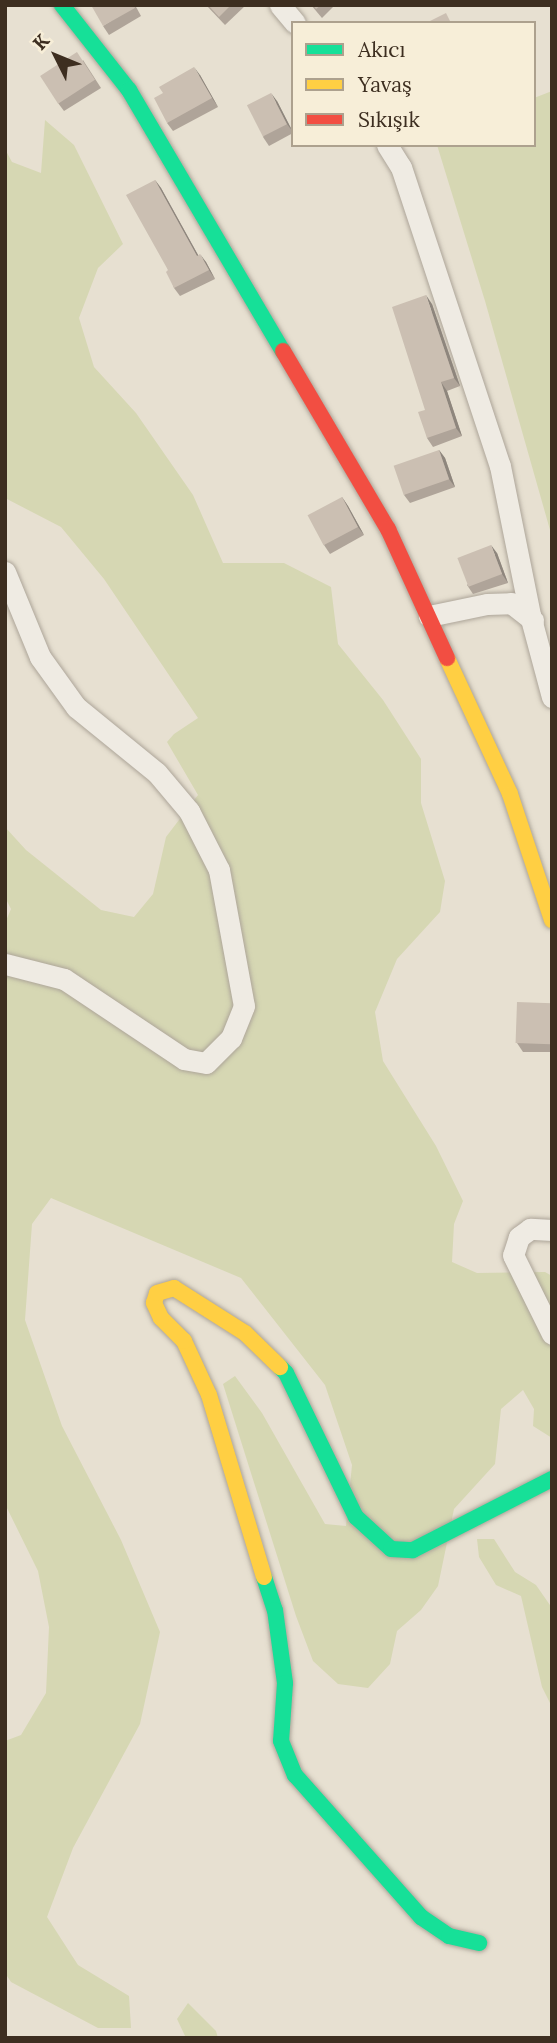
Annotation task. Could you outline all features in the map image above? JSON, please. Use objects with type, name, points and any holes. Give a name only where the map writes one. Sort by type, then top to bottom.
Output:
[{"type":"street","points":[[62,5],[129,90],[388,529],[510,794],[552,920]]},
{"type":"street","points":[[280,5],[293,21]]},
{"type":"street","points":[[388,147],[401,167],[500,466],[530,615],[552,697]]},
{"type":"street","points":[[5,572],[40,657],[76,707],[157,773],[189,811],[219,870],[244,1006],[231,1038],[206,1063],[184,1059],[64,979],[5,964]]},
{"type":"street","points":[[429,616],[488,604],[511,603],[530,615],[552,644]]},
{"type":"street","points":[[5,972],[33,971]]},
{"type":"street","points":[[552,1230],[530,1229],[519,1237],[513,1255],[552,1334]]},
{"type":"street","points":[[479,1943],[449,1936],[421,1917],[295,1775],[281,1741],[285,1683],[275,1610],[209,1395],[184,1340],[160,1318],[154,1303],[157,1293],[174,1288],[245,1333],[286,1373],[356,1517],[391,1549],[413,1550],[552,1479]]},
{"type":"green space","points":[[552,91],[552,537],[485,301],[438,147],[536,147],[536,97]]},
{"type":"green space","points":[[45,120],[74,145],[123,244],[98,268],[79,318],[94,367],[136,413],[193,495],[223,563],[284,563],[331,587],[338,644],[383,700],[421,759],[421,803],[445,881],[440,912],[397,959],[375,1012],[383,1061],[436,1146],[463,1201],[454,1224],[452,1262],[477,1273],[545,1272],[552,1276],[552,1438],[533,1426],[534,1409],[523,1390],[501,1409],[495,1464],[454,1509],[438,1586],[421,1610],[397,1631],[390,1664],[368,1688],[338,1684],[313,1661],[296,1616],[223,1384],[235,1376],[262,1413],[325,1524],[346,1526],[352,1465],[325,1385],[241,1278],[51,1198],[32,1224],[25,1320],[62,1426],[121,1540],[160,1632],[140,1724],[73,1848],[47,1917],[78,1965],[129,1996],[131,2028],[98,2028],[11,1982],[5,1973],[5,1741],[21,1735],[46,1693],[49,1627],[38,1571],[5,1504],[5,923],[11,909],[5,897],[5,827],[26,850],[101,910],[134,917],[153,894],[166,837],[198,795],[167,742],[198,718],[104,579],[61,527],[5,498],[5,149],[12,162],[41,173]]},
{"type":"green space","points":[[477,1539],[494,1539],[515,1572],[536,1585],[552,1608],[552,1707],[542,1687],[521,1596],[496,1585],[479,1557]]},
{"type":"green space","points":[[188,2003],[216,2031],[218,2038],[186,2038],[177,2019]]},
{"type":"building","points":[[91,5],[134,5],[135,8],[103,26]]},
{"type":"building","points":[[208,5],[231,5],[219,17]]},
{"type":"building","points":[[446,13],[450,21],[430,21]]},
{"type":"building","points":[[77,52],[95,80],[58,104],[40,76]]},
{"type":"building","points":[[194,67],[212,98],[167,123],[154,98],[163,93],[159,87]]},
{"type":"building","points":[[271,93],[287,124],[263,136],[247,105]]},
{"type":"building","points":[[155,180],[197,256],[200,254],[209,270],[174,288],[166,272],[168,270],[126,195]]},
{"type":"building","points":[[426,295],[454,378],[441,382],[456,428],[427,438],[418,412],[425,410],[392,307]]},
{"type":"building","points":[[439,450],[449,479],[404,495],[394,466]]},
{"type":"building","points":[[342,497],[358,527],[324,545],[308,515]]},
{"type":"building","points":[[491,545],[502,574],[469,587],[457,558]]},
{"type":"building","points":[[517,1002],[552,1003],[551,1044],[516,1043]]},
{"type":"traffic: fast","points":[[62,5],[129,90],[283,351]]},
{"type":"traffic: fast","points":[[280,1367],[286,1373],[356,1517],[391,1549],[413,1550],[552,1479]]},
{"type":"traffic: fast","points":[[264,1577],[275,1610],[285,1683],[281,1741],[295,1775],[421,1917],[449,1936],[479,1943]]},
{"type":"traffic: slow","points":[[447,658],[510,794],[552,920]]},
{"type":"traffic: slow","points":[[264,1577],[209,1395],[184,1341],[161,1318],[154,1303],[157,1293],[174,1288],[245,1333],[280,1367]]},
{"type":"traffic: jam","points":[[283,351],[388,529],[447,658]]}]
